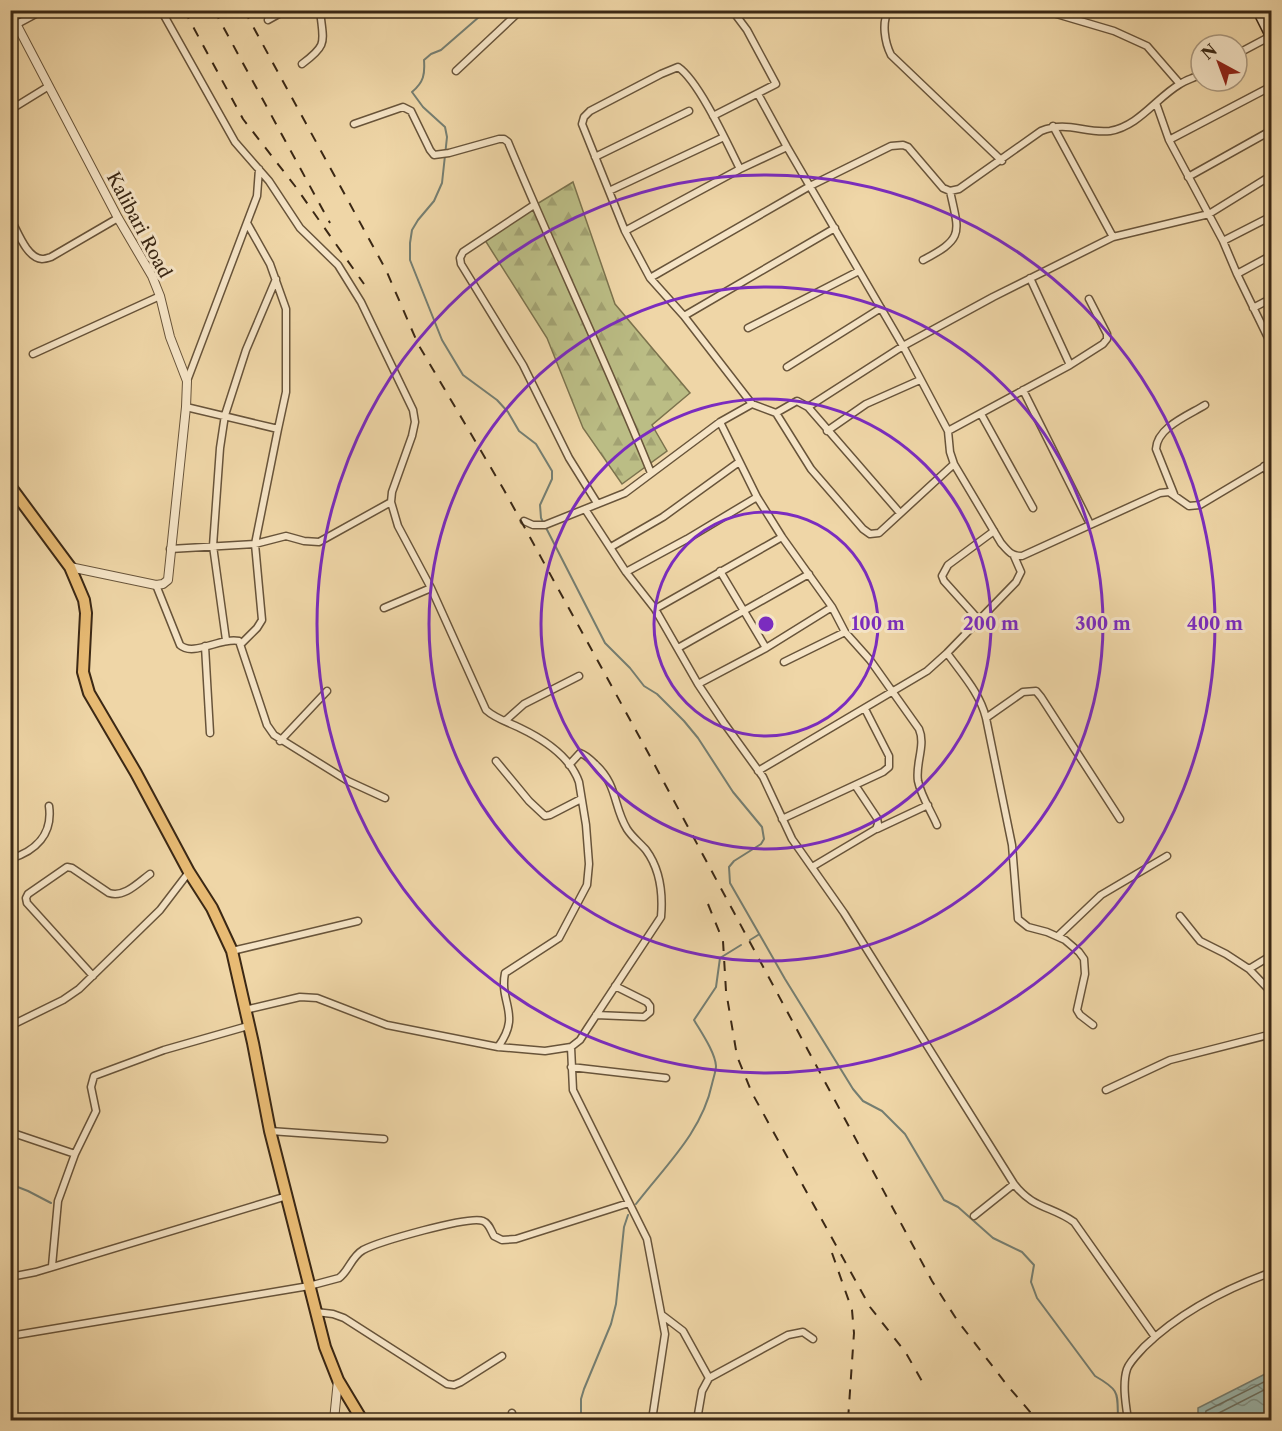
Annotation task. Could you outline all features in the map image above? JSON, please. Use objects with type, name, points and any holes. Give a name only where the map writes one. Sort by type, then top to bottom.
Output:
[{"type":"highway","points":[[10,486],[70,567],[84,600],[86,627],[83,672],[89,693],[136,773],[189,872],[212,908],[232,951],[270,1131],[330,1364],[362,1420]]},
{"type":"main road","points":[[1257,10],[1268,24],[1270,38]]},
{"type":"street","points":[[17,24],[43,10]]},
{"type":"street","points":[[161,10],[235,142],[259,169],[300,228],[338,265],[361,302],[413,410],[415,422],[412,436],[392,492],[391,502],[398,525],[431,588],[486,710],[495,718],[520,728],[557,750],[576,775],[586,825],[589,880],[559,938],[505,973],[504,982],[510,1024],[498,1047]]},
{"type":"street","points":[[268,20],[286,10]]},
{"type":"street","points":[[302,64],[318,52],[322,45],[320,10]]},
{"type":"street","points":[[456,71],[521,10]]},
{"type":"street","points":[[712,116],[776,84],[747,30],[732,10]]},
{"type":"street","points":[[889,10],[884,24],[891,55],[1002,161]]},
{"type":"street","points":[[1043,10],[1114,32],[1147,46],[1180,84]]},
{"type":"street","name":"Kalibari Road","points":[[10,12],[118,218],[152,276],[160,296],[170,337],[187,381],[168,580],[164,584],[156,585]]},
{"type":"street","points":[[1249,48],[1270,38]]},
{"type":"street","points":[[740,169],[690,77],[678,67],[590,111],[582,124],[625,231],[650,278],[684,316],[752,404],[776,413],[811,469],[863,529],[870,534],[879,533],[954,464]]},
{"type":"street","points":[[650,278],[810,186],[891,146],[903,145],[914,152],[943,188],[950,191],[959,189],[1002,161],[1041,131],[1053,126],[1109,131],[1123,127],[1189,80]]},
{"type":"street","points":[[10,110],[50,86]]},
{"type":"street","points":[[1170,140],[1272,86]]},
{"type":"street","points":[[758,94],[903,346],[948,431],[954,464],[1001,543],[1014,556],[1020,568],[1020,576],[947,653],[921,676],[758,771]]},
{"type":"street","points":[[1156,103],[1170,140],[1223,241],[1271,343]]},
{"type":"street","points":[[354,124],[403,107],[408,108],[434,154],[440,155],[499,139],[508,142],[620,395],[651,473]]},
{"type":"street","points":[[595,157],[689,111]]},
{"type":"street","points":[[1053,126],[1113,237]]},
{"type":"street","points":[[1188,177],[1272,130]]},
{"type":"street","points":[[609,191],[724,136]]},
{"type":"street","points":[[625,231],[740,169],[787,147]]},
{"type":"street","points":[[187,381],[257,196],[259,169]]},
{"type":"street","points":[[808,407],[903,346],[1030,278],[1113,237],[1209,214],[1272,175]]},
{"type":"street","points":[[923,260],[947,246],[957,232],[958,225],[950,191]]},
{"type":"street","points":[[534,205],[463,252],[460,258],[461,264],[523,365],[568,458],[597,503]]},
{"type":"street","points":[[1223,241],[1272,216]]},
{"type":"street","points":[[10,218],[27,248],[41,259],[51,257],[118,218]]},
{"type":"street","points":[[241,644],[262,620],[255,544],[286,392],[286,309],[264,251],[247,223]]},
{"type":"street","points":[[684,316],[835,228]]},
{"type":"street","points":[[1237,274],[1272,255]]},
{"type":"street","points":[[748,328],[859,271]]},
{"type":"street","points":[[1030,278],[1070,365]]},
{"type":"street","points":[[226,640],[213,546],[220,448],[225,415],[246,350],[276,279]]},
{"type":"street","points":[[33,354],[160,296]]},
{"type":"street","points":[[948,431],[1070,365],[1103,344],[1107,339],[1107,334],[1089,298]]},
{"type":"street","points":[[1253,308],[1272,298]]},
{"type":"street","points":[[787,367],[881,308]]},
{"type":"street","points":[[827,431],[866,404],[920,380]]},
{"type":"street","points":[[1023,390],[1089,524]]},
{"type":"street","points":[[776,413],[797,401],[808,407],[900,513]]},
{"type":"street","points":[[524,521],[533,525],[545,525],[625,493],[720,422],[752,404]]},
{"type":"street","points":[[1175,495],[1156,449],[1156,443],[1165,430],[1205,405]]},
{"type":"street","points":[[186,406],[278,429]]},
{"type":"street","points":[[981,414],[1033,508]]},
{"type":"street","points":[[720,422],[757,496],[782,537],[832,607],[845,632],[861,649],[921,735],[918,781],[937,825]]},
{"type":"street","points":[[611,547],[663,517],[739,462]]},
{"type":"street","points":[[1014,556],[1022,556],[1160,493],[1169,492],[1189,506],[1200,505],[1272,462]]},
{"type":"street","points":[[1264,466],[1272,479]]},
{"type":"street","points":[[626,572],[687,539],[757,496]]},
{"type":"street","points":[[170,549],[255,544],[286,536],[304,542],[319,542],[391,502]]},
{"type":"street","points":[[585,508],[626,572],[655,609],[698,684],[758,771],[773,795],[792,839],[844,913],[1014,1184],[1028,1200],[1074,1222],[1155,1337]]},
{"type":"street","points":[[979,620],[942,576],[948,565],[994,531]]},
{"type":"street","points":[[655,609],[782,537]]},
{"type":"street","points":[[70,567],[156,585],[183,649],[189,650],[226,640],[236,640],[241,644],[267,725],[274,735],[280,741],[348,781],[385,798]]},
{"type":"street","points":[[720,571],[766,648]]},
{"type":"street","points":[[678,648],[809,574]]},
{"type":"street","points":[[384,608],[431,588]]},
{"type":"street","points":[[698,684],[766,648],[832,607]]},
{"type":"street","points":[[784,662],[845,632]]},
{"type":"street","points":[[205,646],[210,733]]},
{"type":"street","points":[[947,653],[976,692],[986,717],[1012,845],[1018,919],[1028,927],[1058,936],[1079,952],[1084,959],[1085,974],[1077,1010],[1094,1025]]},
{"type":"street","points":[[505,721],[524,704],[579,676]]},
{"type":"street","points":[[986,717],[1023,692],[1030,690],[1035,692],[1041,697],[1120,819]]},
{"type":"street","points":[[280,741],[327,691]]},
{"type":"street","points":[[782,819],[883,772],[889,767],[890,761],[865,710]]},
{"type":"street","points":[[245,1010],[300,997],[317,998],[387,1025],[498,1047],[554,1051],[571,1047],[580,1040],[661,917],[657,873],[649,855],[626,827],[607,777],[592,761],[580,753],[568,765]]},
{"type":"street","points":[[496,762],[522,794],[545,816],[582,799]]},
{"type":"street","points":[[855,785],[878,818],[876,829]]},
{"type":"street","points":[[812,867],[876,829],[928,805]]},
{"type":"street","points":[[10,859],[24,855],[39,844],[50,822],[49,806]]},
{"type":"street","points":[[1058,936],[1101,895],[1167,856]]},
{"type":"street","points":[[93,976],[27,903],[28,894],[67,867],[116,895],[122,895],[150,874]]},
{"type":"street","points":[[11,1026],[71,995],[93,976],[160,910],[189,872]]},
{"type":"street","points":[[1180,916],[1200,941],[1226,954],[1248,969],[1272,993]]},
{"type":"street","points":[[232,951],[358,921]]},
{"type":"street","points":[[1248,969],[1272,955]]},
{"type":"street","points":[[596,1015],[644,1017],[650,1012],[647,1002],[615,986]]},
{"type":"street","points":[[52,1266],[58,1201],[75,1154],[96,1111],[92,1087],[94,1076],[164,1050],[248,1026]]},
{"type":"street","points":[[1106,1090],[1170,1060],[1272,1034]]},
{"type":"street","points":[[571,1047],[572,1084],[576,1096],[647,1239],[665,1334],[652,1420]]},
{"type":"street","points":[[571,1067],[666,1078]]},
{"type":"street","points":[[270,1131],[384,1139]]},
{"type":"street","points":[[10,1132],[75,1154]]},
{"type":"street","points":[[974,1216],[1014,1184]]},
{"type":"street","points":[[10,1277],[36,1272],[287,1197]]},
{"type":"street","points":[[10,1336],[309,1287],[343,1276],[361,1251],[393,1239],[440,1227],[476,1220],[483,1221],[488,1224],[494,1236],[506,1241],[629,1203]]},
{"type":"street","points":[[1128,1420],[1125,1389],[1127,1370],[1135,1356],[1155,1337],[1198,1306],[1234,1287],[1272,1272]]},
{"type":"street","points":[[316,1312],[345,1318],[447,1384],[454,1385],[461,1382],[501,1356]]},
{"type":"street","points":[[661,1314],[683,1331],[709,1378]]},
{"type":"street","points":[[697,1420],[702,1391],[709,1378],[788,1335],[803,1332],[813,1339]]},
{"type":"street","points":[[334,1420],[338,1380]]},
{"type":"green space","points":[[573,182],[615,304],[690,393],[652,425],[667,451],[622,484],[583,428],[547,338],[483,237]]},
{"type":"water","points":[[1271,1371],[1271,1420],[1198,1420],[1198,1408]]},
{"type":"waterway","points":[[487,10],[441,50],[424,60],[423,78],[412,92],[423,107],[445,127],[447,137],[442,183],[434,201],[412,230],[410,243],[410,260],[442,340],[463,375],[497,400],[508,412],[519,431],[536,444],[552,471],[552,479],[540,505],[541,518],[605,643],[644,686],[657,694],[684,721],[698,738],[733,792],[762,827],[764,839],[761,844],[734,861],[729,867],[730,883],[785,979],[853,1089],[863,1101],[882,1111],[905,1134],[944,1200],[958,1207],[993,1238],[1022,1252],[1034,1265],[1031,1282],[1037,1298],[1095,1376],[1113,1389],[1117,1398],[1118,1420]]},
{"type":"waterway","points":[[750,940],[758,935]]},
{"type":"waterway","points":[[636,1204],[681,1148],[700,1118],[707,1101],[716,1066],[710,1048],[694,1020],[716,987],[720,958],[741,945]]},
{"type":"waterway","points":[[10,1184],[51,1203]]},
{"type":"waterway","points":[[581,1420],[581,1399],[584,1389],[611,1324],[616,1304],[624,1227],[628,1215]]},
{"type":"railway","points":[[184,10],[243,119],[295,186],[364,284]]},
{"type":"railway","points":[[214,10],[330,223]]},
{"type":"railway","points":[[244,10],[386,270],[418,344],[504,490],[645,747],[932,1281],[957,1320],[1037,1420]]},
{"type":"railway","points":[[708,904],[723,941],[726,991],[737,1056],[752,1093],[870,1307],[906,1353],[923,1383]]},
{"type":"railway","points":[[832,1253],[852,1310],[854,1333],[848,1420]]}]
